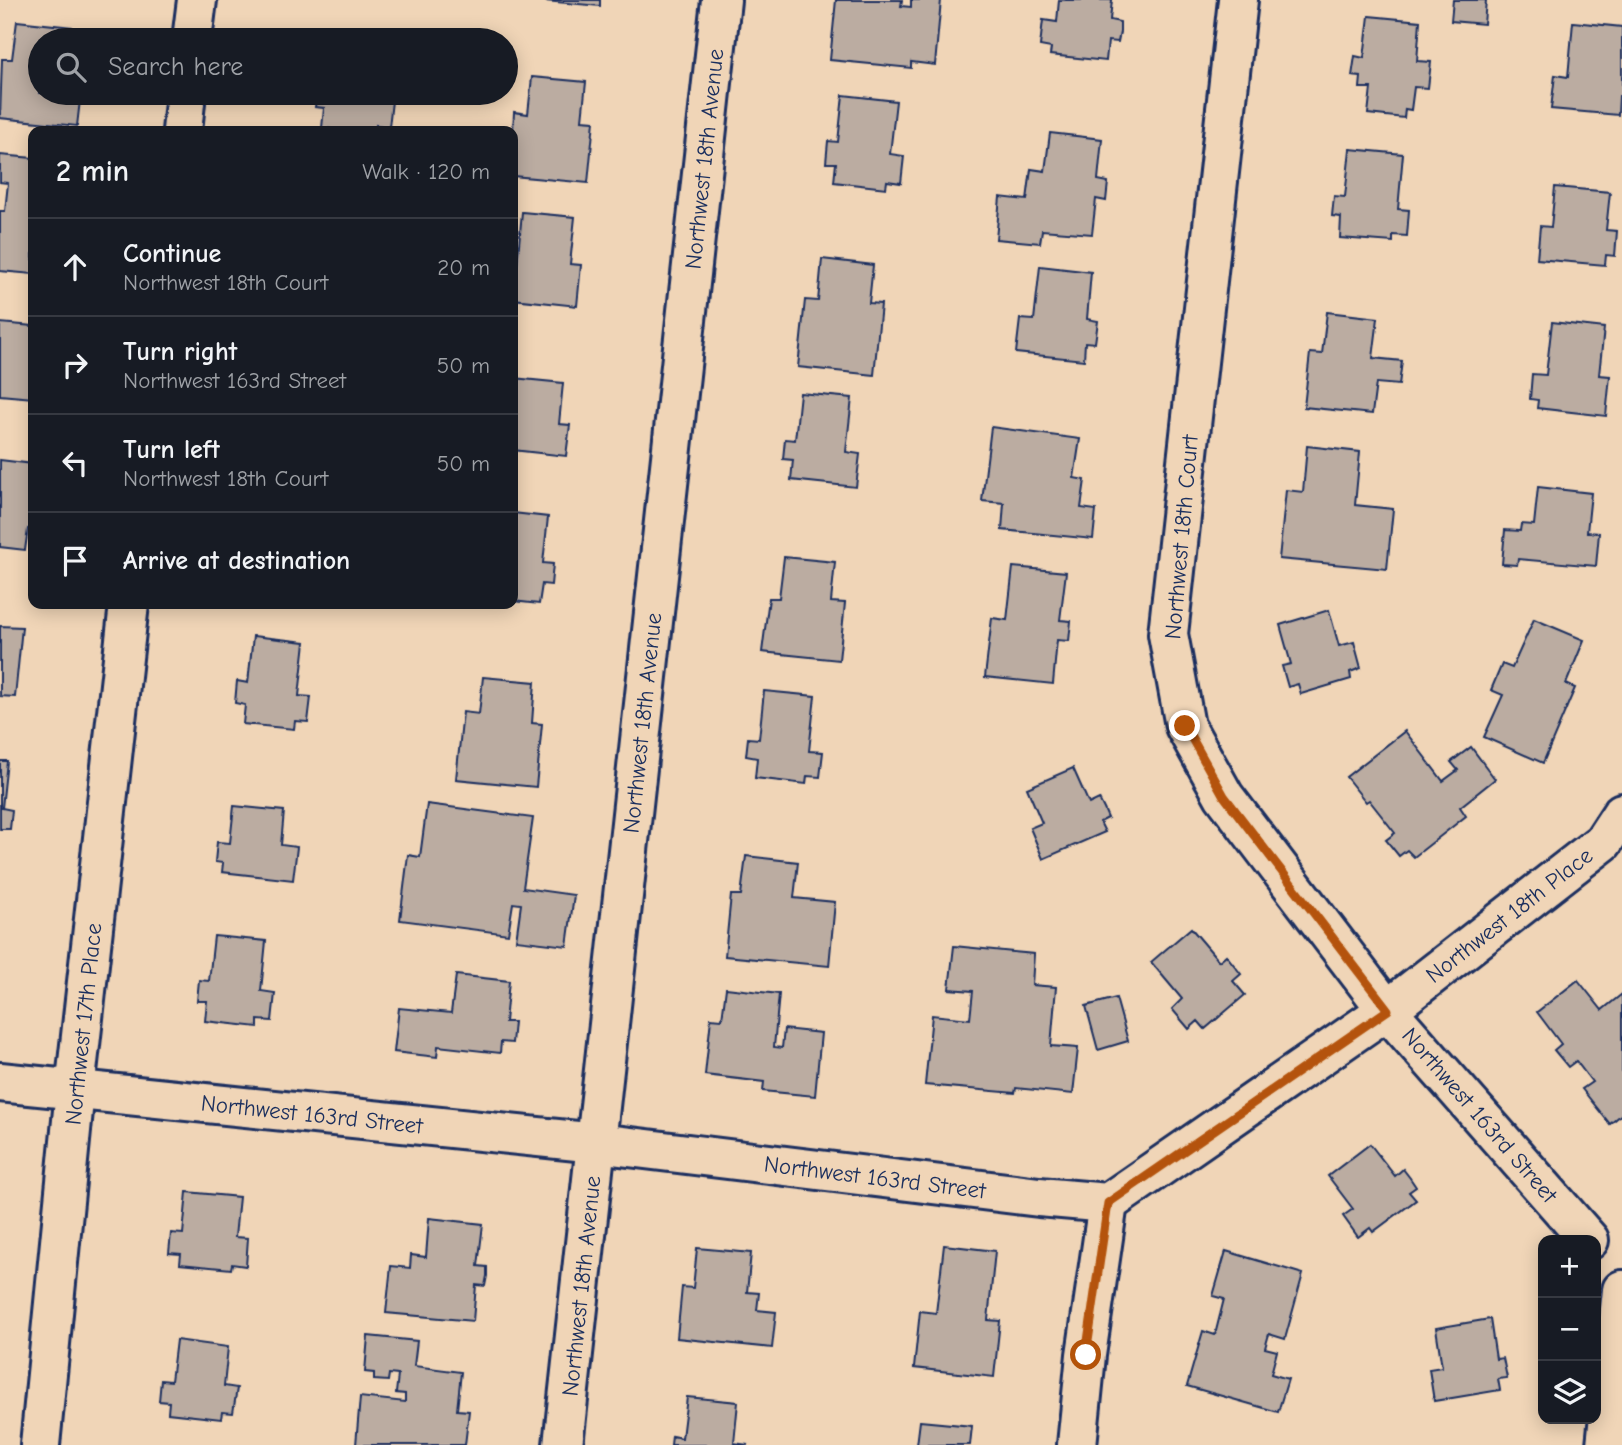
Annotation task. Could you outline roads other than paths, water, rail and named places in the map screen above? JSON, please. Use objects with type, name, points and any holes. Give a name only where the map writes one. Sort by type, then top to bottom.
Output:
[{"type":"street","points":[[194,28],[197,0]]},
{"type":"street","name":"Northwest 18th Avenue","points":[[563,1445],[721,0]]},
{"type":"street","name":"Northwest 18th Court","points":[[1237,0],[1168,634],[1185,726],[1224,796],[1388,1010]]},
{"type":"street","points":[[183,126],[185,105]]},
{"type":"street","name":"Northwest 17th Place","points":[[40,1445],[75,1090],[128,609]]},
{"type":"street","name":"Northwest 18th Place","points":[[1388,1010],[1603,842],[1622,813]]},
{"type":"street","name":"Northwest 163rd Street","points":[[0,1082],[597,1143],[1108,1203],[1388,1010],[1585,1235]]},
{"type":"street","points":[[1077,1445],[1086,1355],[1108,1203]]},
{"type":"street","points":[[1601,1254],[1622,1278]]},
{"type":"street","points":[[1606,1445],[1622,1290]]}]
